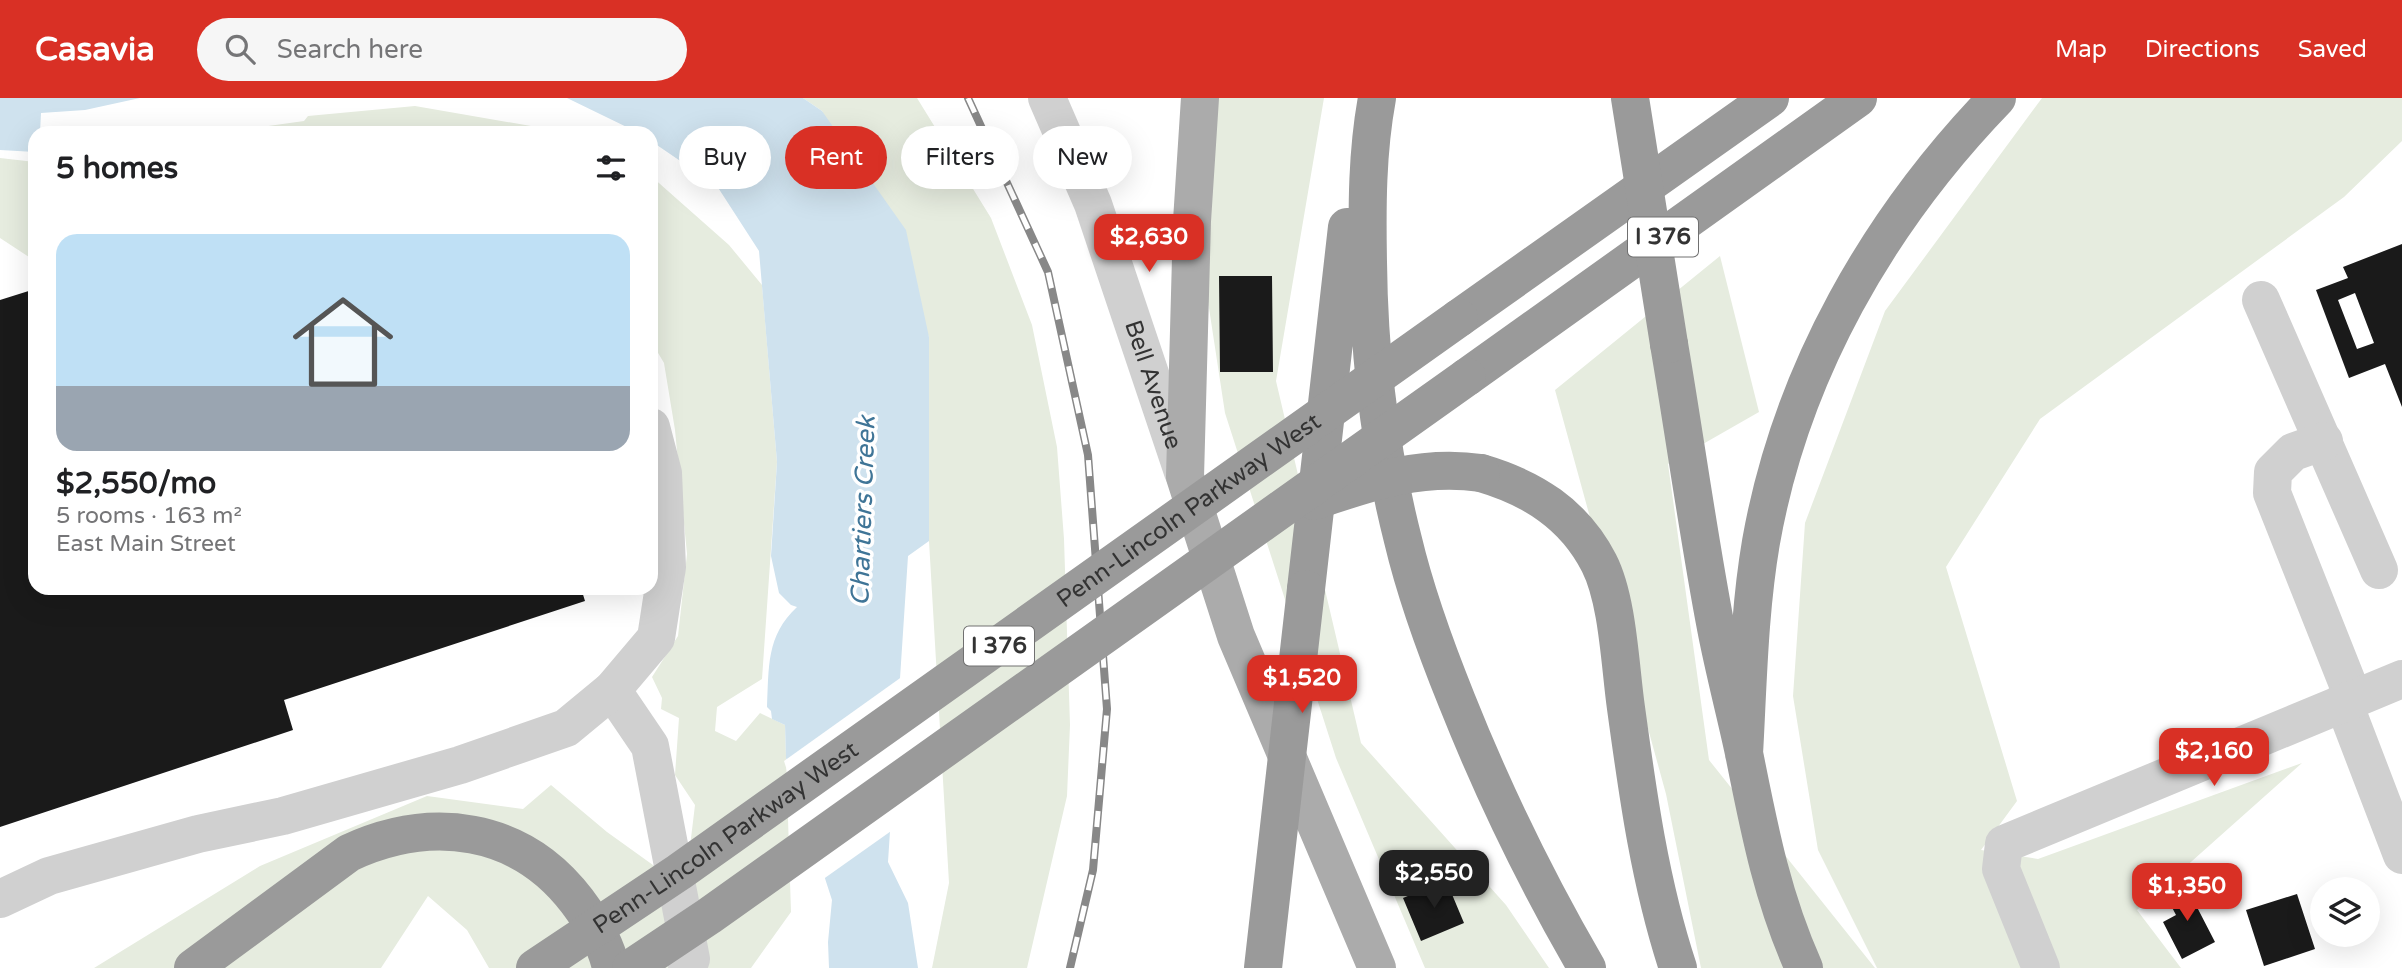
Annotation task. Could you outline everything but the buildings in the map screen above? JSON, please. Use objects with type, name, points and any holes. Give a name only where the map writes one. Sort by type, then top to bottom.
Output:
[{"type":"highway","points":[[1263,968],[1346,232],[1376,98]]},
{"type":"highway","points":[[1376,98],[1369,165],[1368,292],[1380,421],[1403,542],[1424,612],[1483,765],[1522,850],[1587,968]]},
{"type":"highway","points":[[1630,98],[1716,629],[1767,866],[1804,968]]},
{"type":"highway","points":[[1733,123],[1762,98]]},
{"type":"highway","name":"Penn-Lincoln Parkway West","points":[[535,968],[679,872],[1770,98]]},
{"type":"highway","name":"I 376","points":[[631,968],[709,916],[1858,98]]},
{"type":"highway","points":[[1744,754],[1749,645],[1761,542],[1774,485],[1797,409],[1835,321],[1887,233],[1949,149],[1997,98]]},
{"type":"highway","points":[[1275,514],[1377,480],[1406,473],[1457,469],[1481,473],[1518,485],[1552,505],[1571,522],[1600,564],[1613,612],[1650,862],[1662,919],[1678,968]]},
{"type":"highway","points":[[192,968],[349,853],[401,834],[428,831],[481,836],[529,856],[571,893],[588,915],[601,939],[611,968]]},
{"type":"main road","points":[[1200,98],[1192,221],[1185,477],[1236,636],[1377,968]]},
{"type":"street","name":"Bell Avenue","points":[[1047,98],[1093,204],[1185,477]]},
{"type":"street","points":[[2261,300],[2379,570]]},
{"type":"street","points":[[2324,441],[2293,452],[2273,472],[2273,493],[2402,855]]},
{"type":"street","points":[[0,899],[49,876],[198,834],[283,816],[460,765],[566,728],[612,690],[656,638],[667,567],[663,473],[658,454]]},
{"type":"street","points":[[2041,968],[2001,869],[2004,844],[2402,678]]},
{"type":"street","points":[[612,690],[650,746],[691,959],[687,968]]},
{"type":"shaded area","points":[[803,98],[917,98],[934,126],[901,126],[901,189],[973,189],[991,218],[1032,325],[1057,447],[1064,539],[1070,725],[1067,796],[1027,968],[932,968],[949,883],[929,541],[929,337],[859,189],[887,189],[887,126],[829,126],[822,111]]},
{"type":"shaded area","points":[[1191,98],[1324,98],[1276,381],[1361,743],[1506,905],[1549,968],[1425,968],[1336,758],[1225,413],[1184,144]]},
{"type":"shaded area","points":[[2042,98],[2402,98],[2402,141],[2344,197],[2040,419],[1946,567],[2017,801],[1981,850],[2038,859],[2302,763],[2137,910],[2181,968],[1877,968],[1818,850],[1793,696],[1805,523],[1885,311]]},
{"type":"shaded area","points":[[415,106],[531,126],[268,126],[304,121],[308,116]]},
{"type":"shaded area","points":[[0,158],[28,161],[28,256],[0,238]]},
{"type":"shaded area","points":[[658,182],[729,245],[762,285],[777,462],[762,679],[717,707],[715,731],[736,741],[760,713],[785,725],[791,912],[751,968],[489,968],[467,930],[428,896],[381,968],[94,968],[260,866],[427,796],[523,809],[551,785],[607,832],[685,888],[695,805],[675,775],[679,718],[661,709],[662,698],[652,677],[678,636],[687,554],[675,430],[664,363],[658,353]]},
{"type":"shaded area","points":[[1720,256],[1759,412],[1668,464],[1709,760],[1875,968],[1701,968],[1666,794],[1555,390]]},
{"type":"water","points":[[0,98],[140,98],[85,110],[41,113],[40,126],[28,126],[28,152],[0,150]]},
{"type":"water","name":"Chartiers Creek","points":[[567,98],[803,98],[822,111],[833,126],[785,126],[785,189],[877,189],[906,230],[929,337],[929,541],[908,556],[888,862],[908,903],[918,968],[829,968],[828,942],[832,900],[786,758],[785,725],[772,719],[771,711],[767,707],[769,665],[774,641],[787,618],[797,607],[791,605],[779,593],[771,556],[777,462],[759,251],[719,189],[771,189],[771,126],[679,126],[679,160],[658,146],[658,126],[625,126]]},
{"type":"pier","points":[[903,676],[894,829],[822,880],[784,761]]},
{"type":"railway","points":[[968,98],[1048,272],[1088,455],[1107,709],[1093,870],[1070,968]]}]
